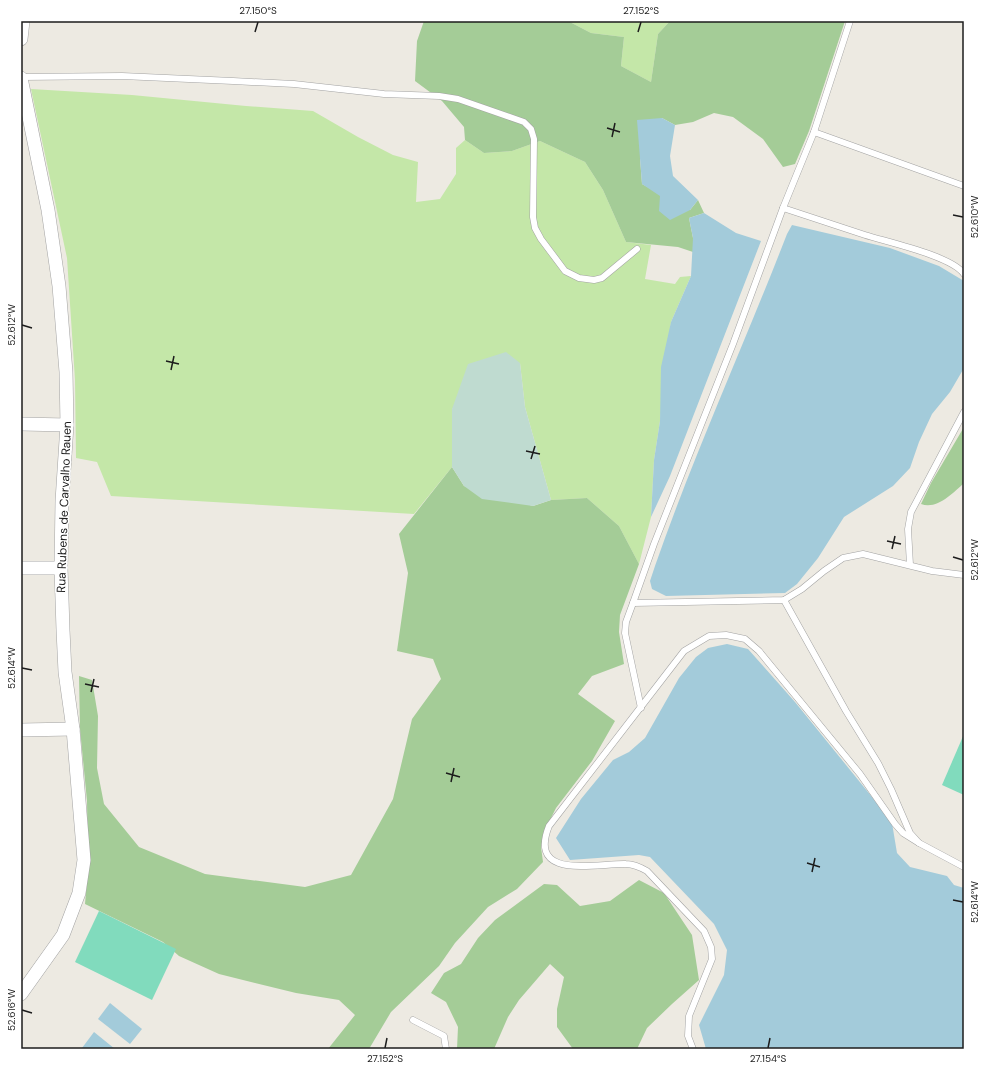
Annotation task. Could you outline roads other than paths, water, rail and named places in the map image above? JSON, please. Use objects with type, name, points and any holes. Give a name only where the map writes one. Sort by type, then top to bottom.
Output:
[{"type":"street","points":[[21,39],[23,21]]},
{"type":"street","name":"Rua Rubens de Carvalho Rauen","points":[[21,78],[48,210],[59,286],[66,372],[67,425],[62,501],[61,568],[65,672],[73,729],[84,860],[79,893],[63,935],[21,994]]},
{"type":"street","points":[[21,424],[67,425]]},
{"type":"street","points":[[21,568],[61,568]]},
{"type":"street","points":[[21,730],[73,729]]},
{"type":"lane","points":[[641,708],[625,633],[626,622],[654,544],[733,344],[783,208],[814,132],[850,21]]},
{"type":"lane","points":[[21,78],[122,76],[233,80],[294,84],[384,94],[420,95],[458,99],[524,122],[531,129],[534,139],[533,218],[535,228],[541,239],[565,271],[578,278],[594,280],[602,278],[637,249]]},
{"type":"lane","points":[[814,132],[964,186]]},
{"type":"lane","points":[[783,208],[865,235],[931,254],[961,269],[964,274]]},
{"type":"lane","points":[[910,565],[908,528],[911,512],[964,412]]},
{"type":"lane","points":[[633,603],[784,600],[802,589],[843,558],[863,554],[932,571],[964,575]]},
{"type":"lane","points":[[784,600],[846,711],[878,763],[910,833],[919,843]]},
{"type":"lane","points":[[693,1049],[688,1036],[689,1016],[712,959],[711,946],[704,931],[647,871],[636,865],[575,866],[560,864],[550,858],[545,847],[545,836],[549,826],[684,651],[709,636],[726,635],[745,639],[759,651],[860,774],[903,833],[964,867]]},
{"type":"lane","points":[[412,1020],[444,1036],[446,1049]]},
{"type":"water","points":[[662,118],[675,125],[670,156],[673,176],[698,200],[690,210],[670,220],[659,211],[660,196],[642,184],[637,120]]},
{"type":"water","points":[[704,213],[736,233],[761,241],[670,476],[651,517],[654,460],[660,421],[661,367],[671,322],[691,276],[693,238],[689,218]]},
{"type":"water","points":[[792,225],[890,248],[939,266],[964,281],[964,368],[950,392],[932,414],[919,442],[910,468],[893,486],[844,517],[818,558],[797,584],[785,593],[666,596],[652,589],[650,581],[655,566],[686,482]]},
{"type":"water","points":[[727,644],[748,649],[795,702],[892,823],[897,853],[910,867],[947,876],[954,885],[964,888],[964,1049],[706,1049],[699,1025],[724,975],[727,950],[714,924],[650,857],[639,855],[570,860],[556,838],[581,799],[613,760],[629,752],[645,738],[679,678],[696,657],[708,648]]},
{"type":"water","points":[[110,1003],[142,1029],[130,1044],[98,1019]]},
{"type":"water","points":[[94,1032],[115,1049],[83,1049],[82,1048]]}]
